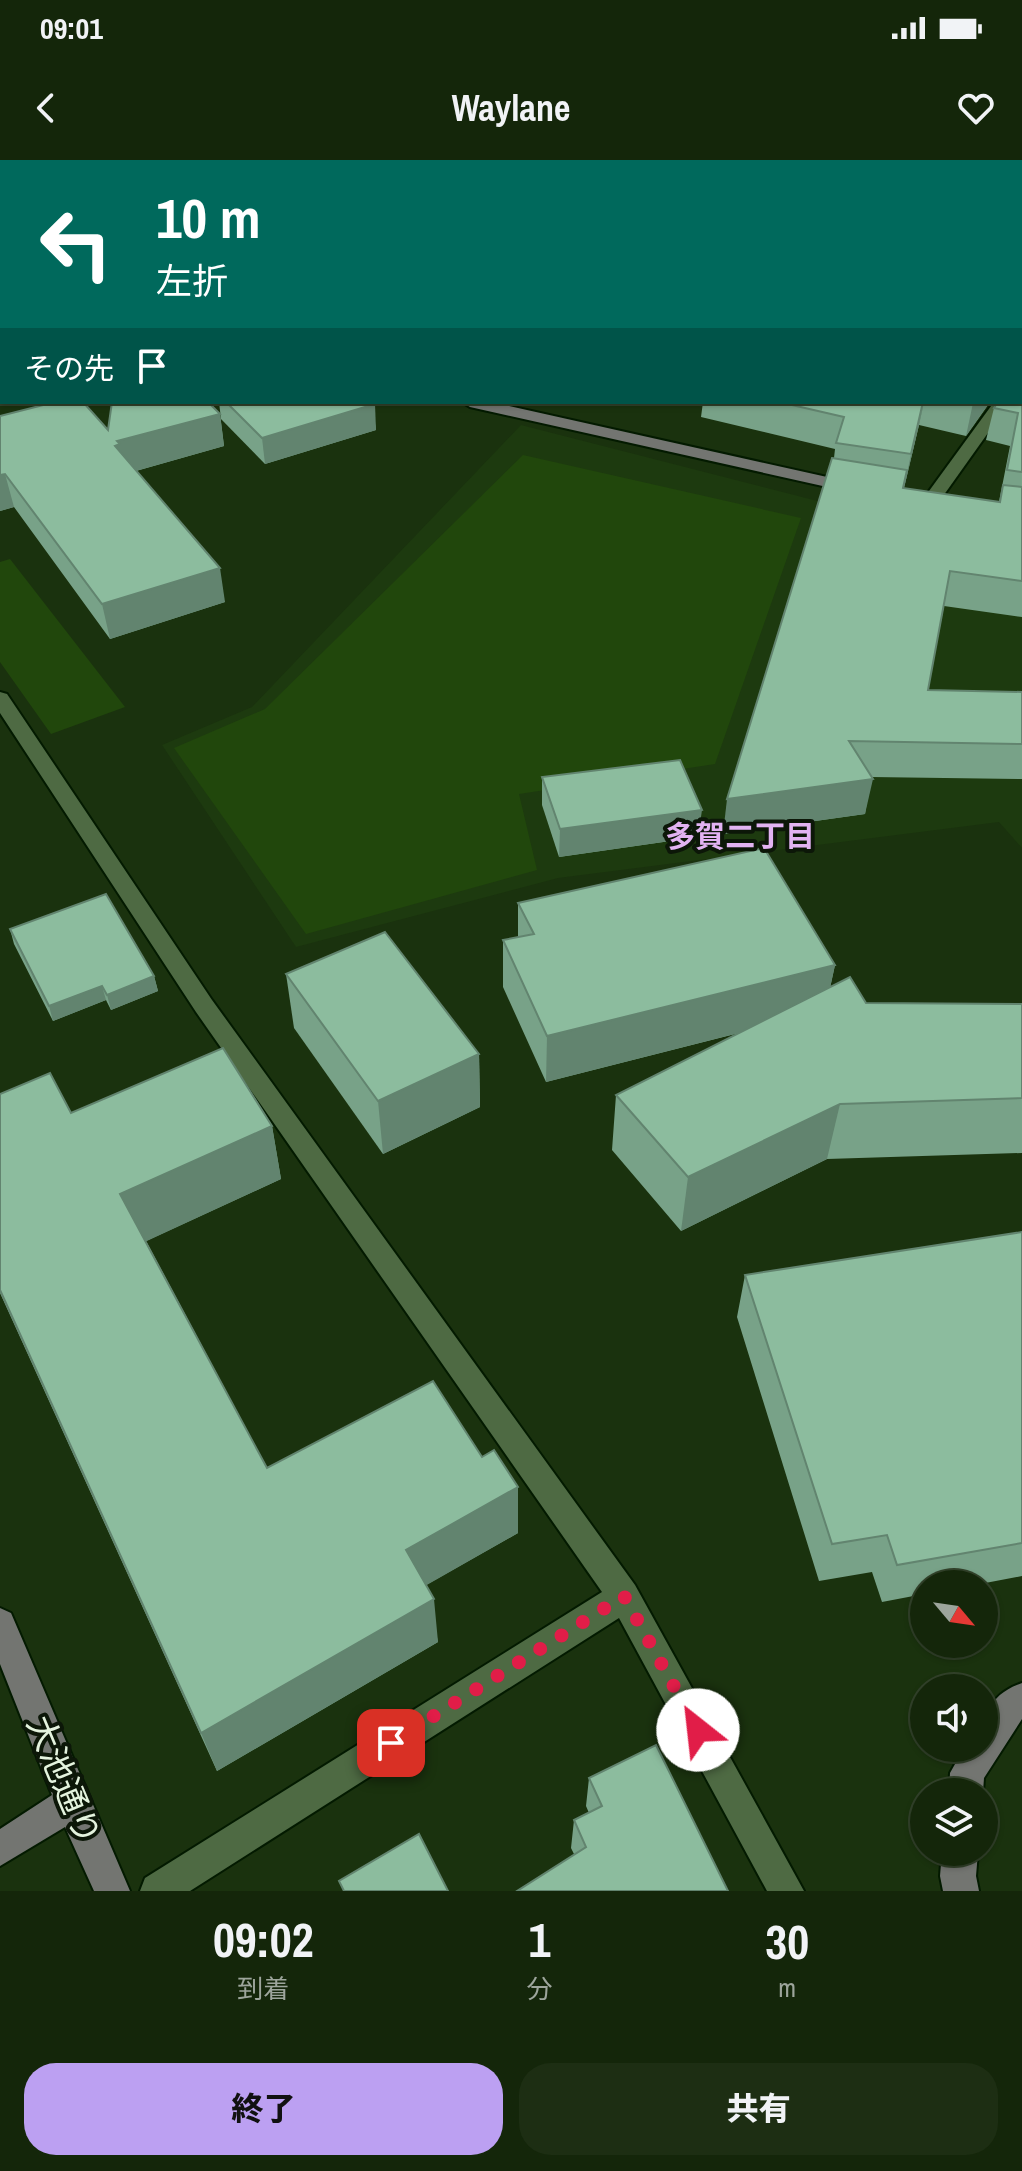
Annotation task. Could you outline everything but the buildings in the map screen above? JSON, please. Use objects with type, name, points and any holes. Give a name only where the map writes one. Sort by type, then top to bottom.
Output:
[{"type":"street","points":[[479,404],[801,479],[873,492]]},
{"type":"street","points":[[931,502],[1001,404]]},
{"type":"street","points":[[0,698],[10,732],[624,1596],[786,1891]]},
{"type":"street","points":[[158,1891],[624,1596]]},
{"type":"street","name":"大池通り","points":[[0,1624],[72,1802],[112,1891]]},
{"type":"street","points":[[998,1726],[1013,1703],[1022,1700]]},
{"type":"street","points":[[0,1849],[72,1802]]},
{"type":"street","points":[[959,1866],[961,1891]]},
{"type":"shaded area","points":[[521,425],[833,505],[1022,535],[1022,848],[999,822],[558,878],[296,947],[162,745],[252,707]]},
{"type":"shaded area","points":[[523,455],[801,518],[715,764],[519,794],[537,870],[306,934],[174,748],[265,709]]},
{"type":"shaded area","points":[[10,559],[125,707],[51,734],[0,662],[0,562]]},
{"type":"district","name":"多賀二丁目","points":[[740,837]]},
{"type":"route","points":[[391,1743],[624,1596],[698,1730]]}]
